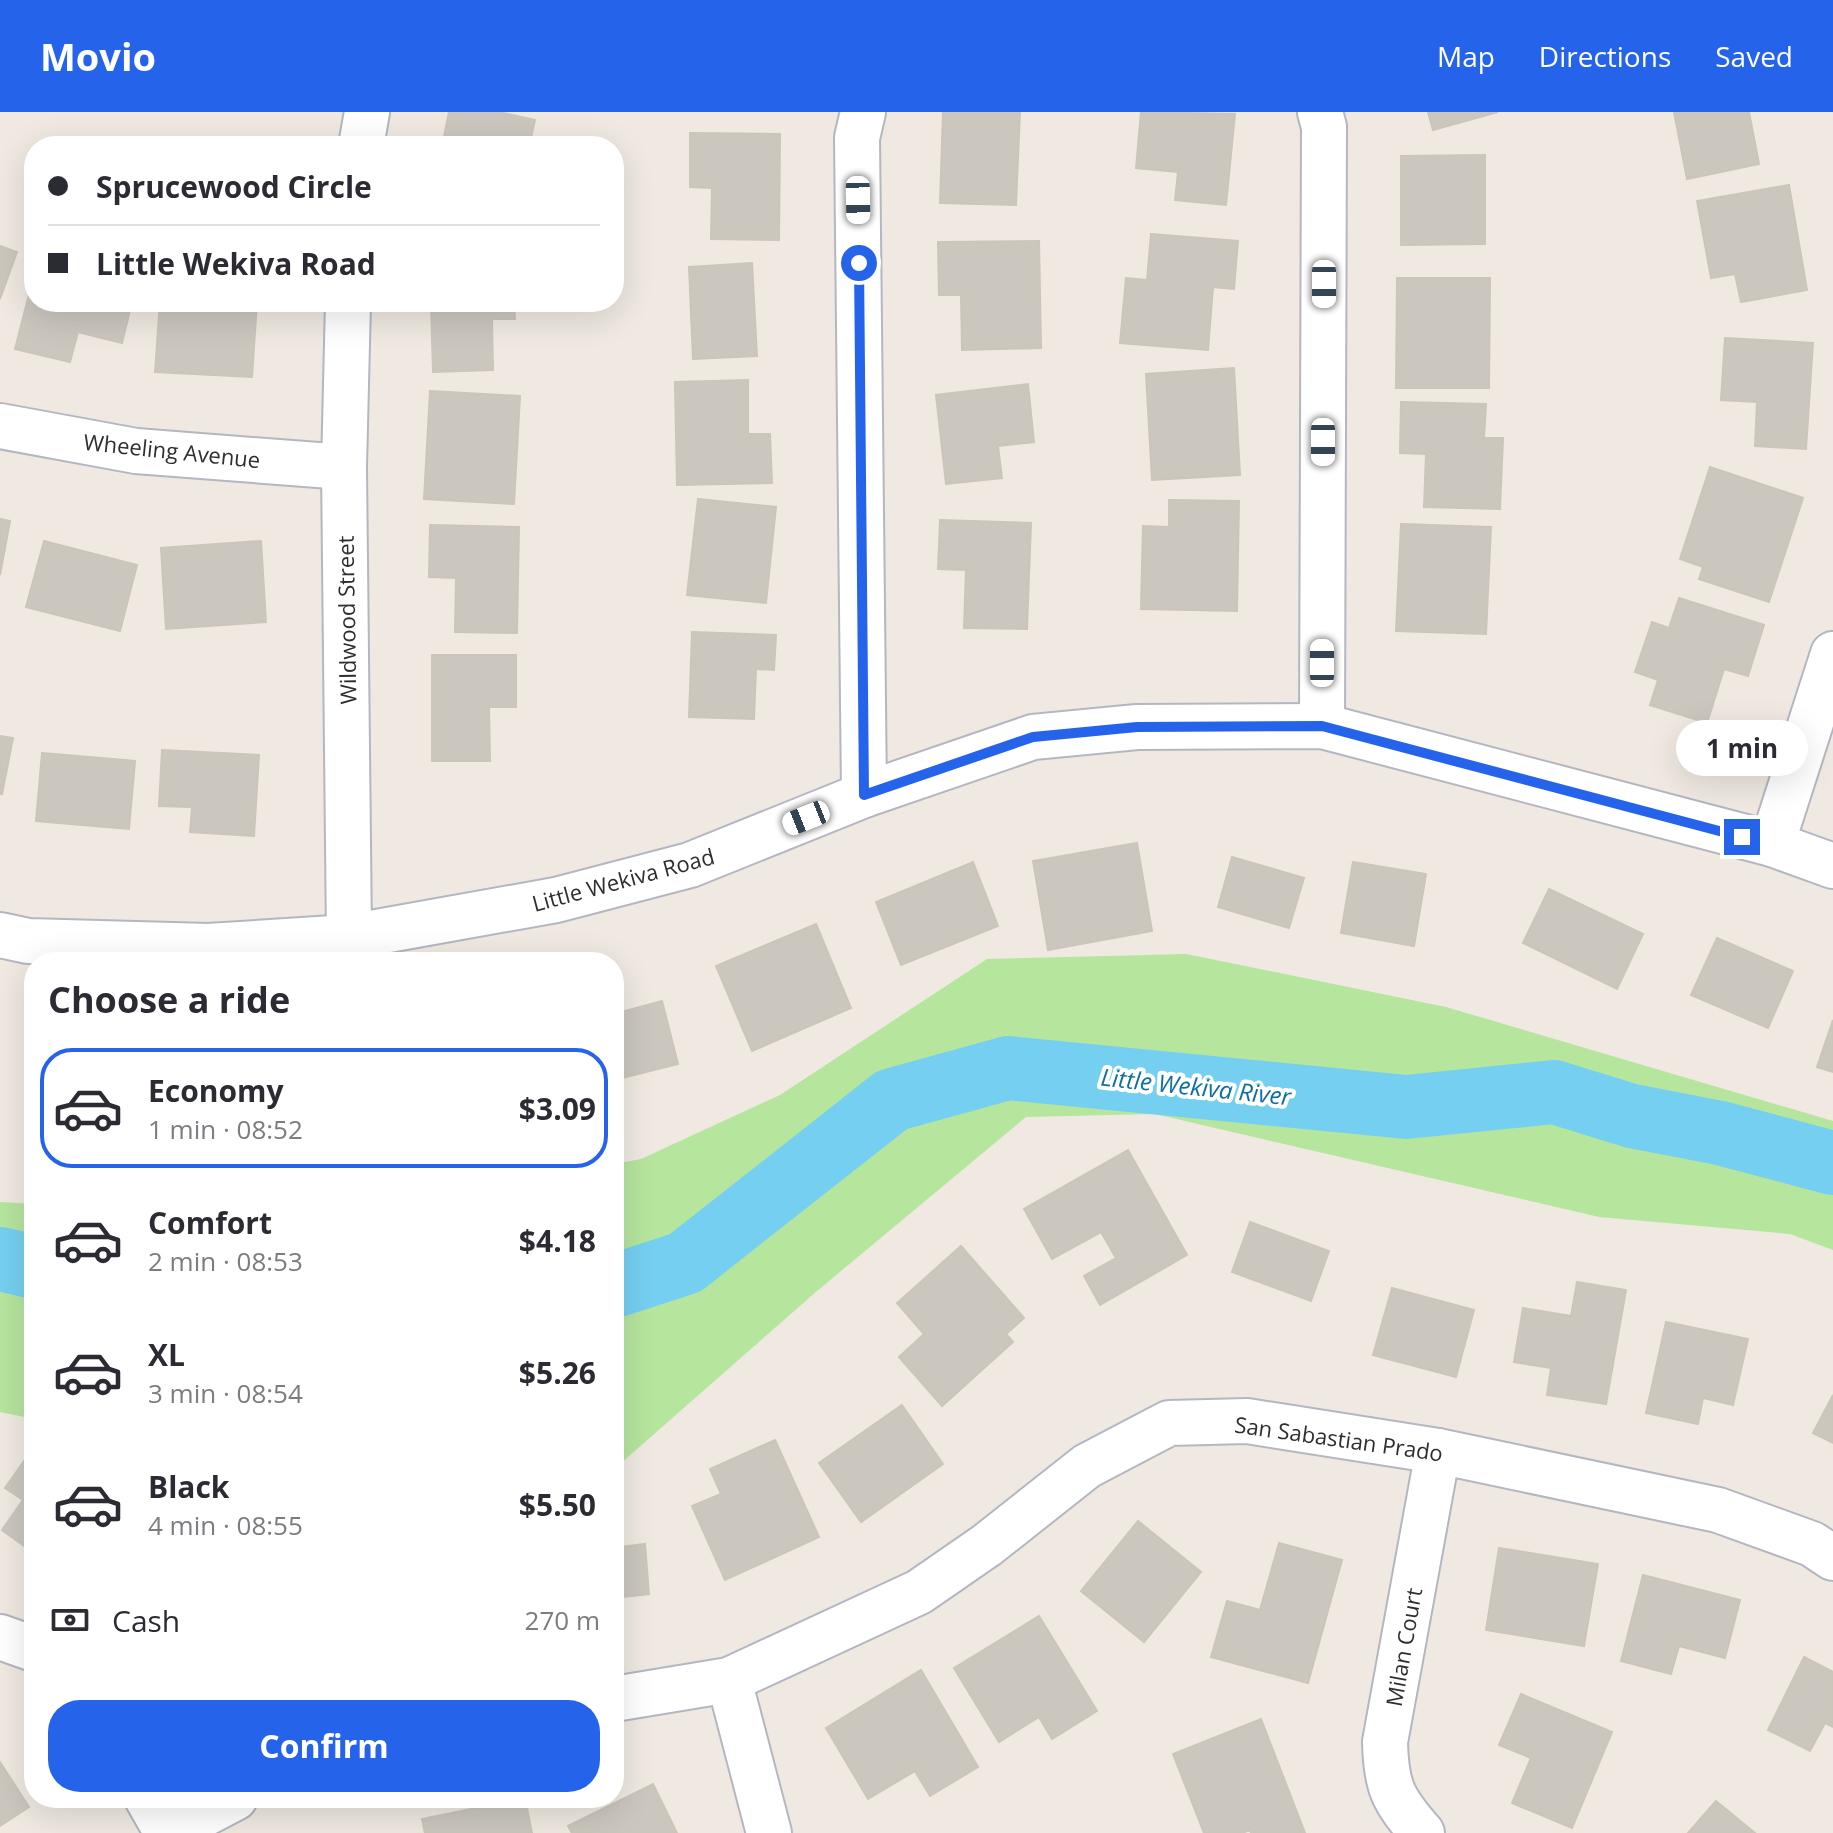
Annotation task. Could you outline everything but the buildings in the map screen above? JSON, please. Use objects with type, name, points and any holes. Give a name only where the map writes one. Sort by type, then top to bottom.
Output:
[{"type":"street","points":[[363,136],[367,112]]},
{"type":"street","points":[[863,112],[857,138],[864,795]]},
{"type":"street","points":[[1320,112],[1324,127],[1322,726]]},
{"type":"street","name":"Wildwood Street","points":[[348,312],[344,467],[349,937]]},
{"type":"street","name":"Wheeling Avenue","points":[[0,426],[136,451],[344,467]]},
{"type":"street","points":[[1772,844],[1833,654]]},
{"type":"street","name":"Little Wekiva Road","points":[[0,935],[28,941],[208,946],[349,937],[556,900],[690,865],[864,795],[1033,737],[1137,727],[1322,726],[1772,844],[1833,866]]},
{"type":"street","name":"San Sabastian Prado","points":[[624,1697],[729,1680],[919,1592],[987,1545],[1087,1466],[1169,1423],[1247,1421],[1438,1451],[1718,1510],[1812,1544],[1833,1558]]},
{"type":"street","name":"Milan Court","points":[[1422,1833],[1401,1809],[1386,1774],[1385,1742],[1438,1451]]},
{"type":"street","points":[[0,1637],[24,1645]]},
{"type":"street","points":[[729,1680],[769,1833]]},
{"type":"street","points":[[153,1808],[167,1833],[216,1808]]},
{"type":"green space","points":[[1186,954],[1446,1007],[1833,1121],[1833,1250],[1790,1234],[1599,1217],[1155,1114],[1026,1117],[817,1291],[624,1460],[624,1162],[641,1159],[780,1095],[987,959]]},
{"type":"green space","points":[[0,1202],[24,1203],[24,1417],[0,1412]]},
{"type":"waterway","name":"Little Wekiva River","points":[[624,1283],[685,1263],[892,1100],[1008,1068],[1406,1107],[1554,1092],[1632,1116],[1720,1133],[1833,1163]]},
{"type":"waterway","name":"Little Wekiva River","points":[[0,1259],[24,1265]]},
{"type":"route","points":[[859,263],[864,795],[1033,737],[1137,727],[1322,726],[1742,837]]}]
